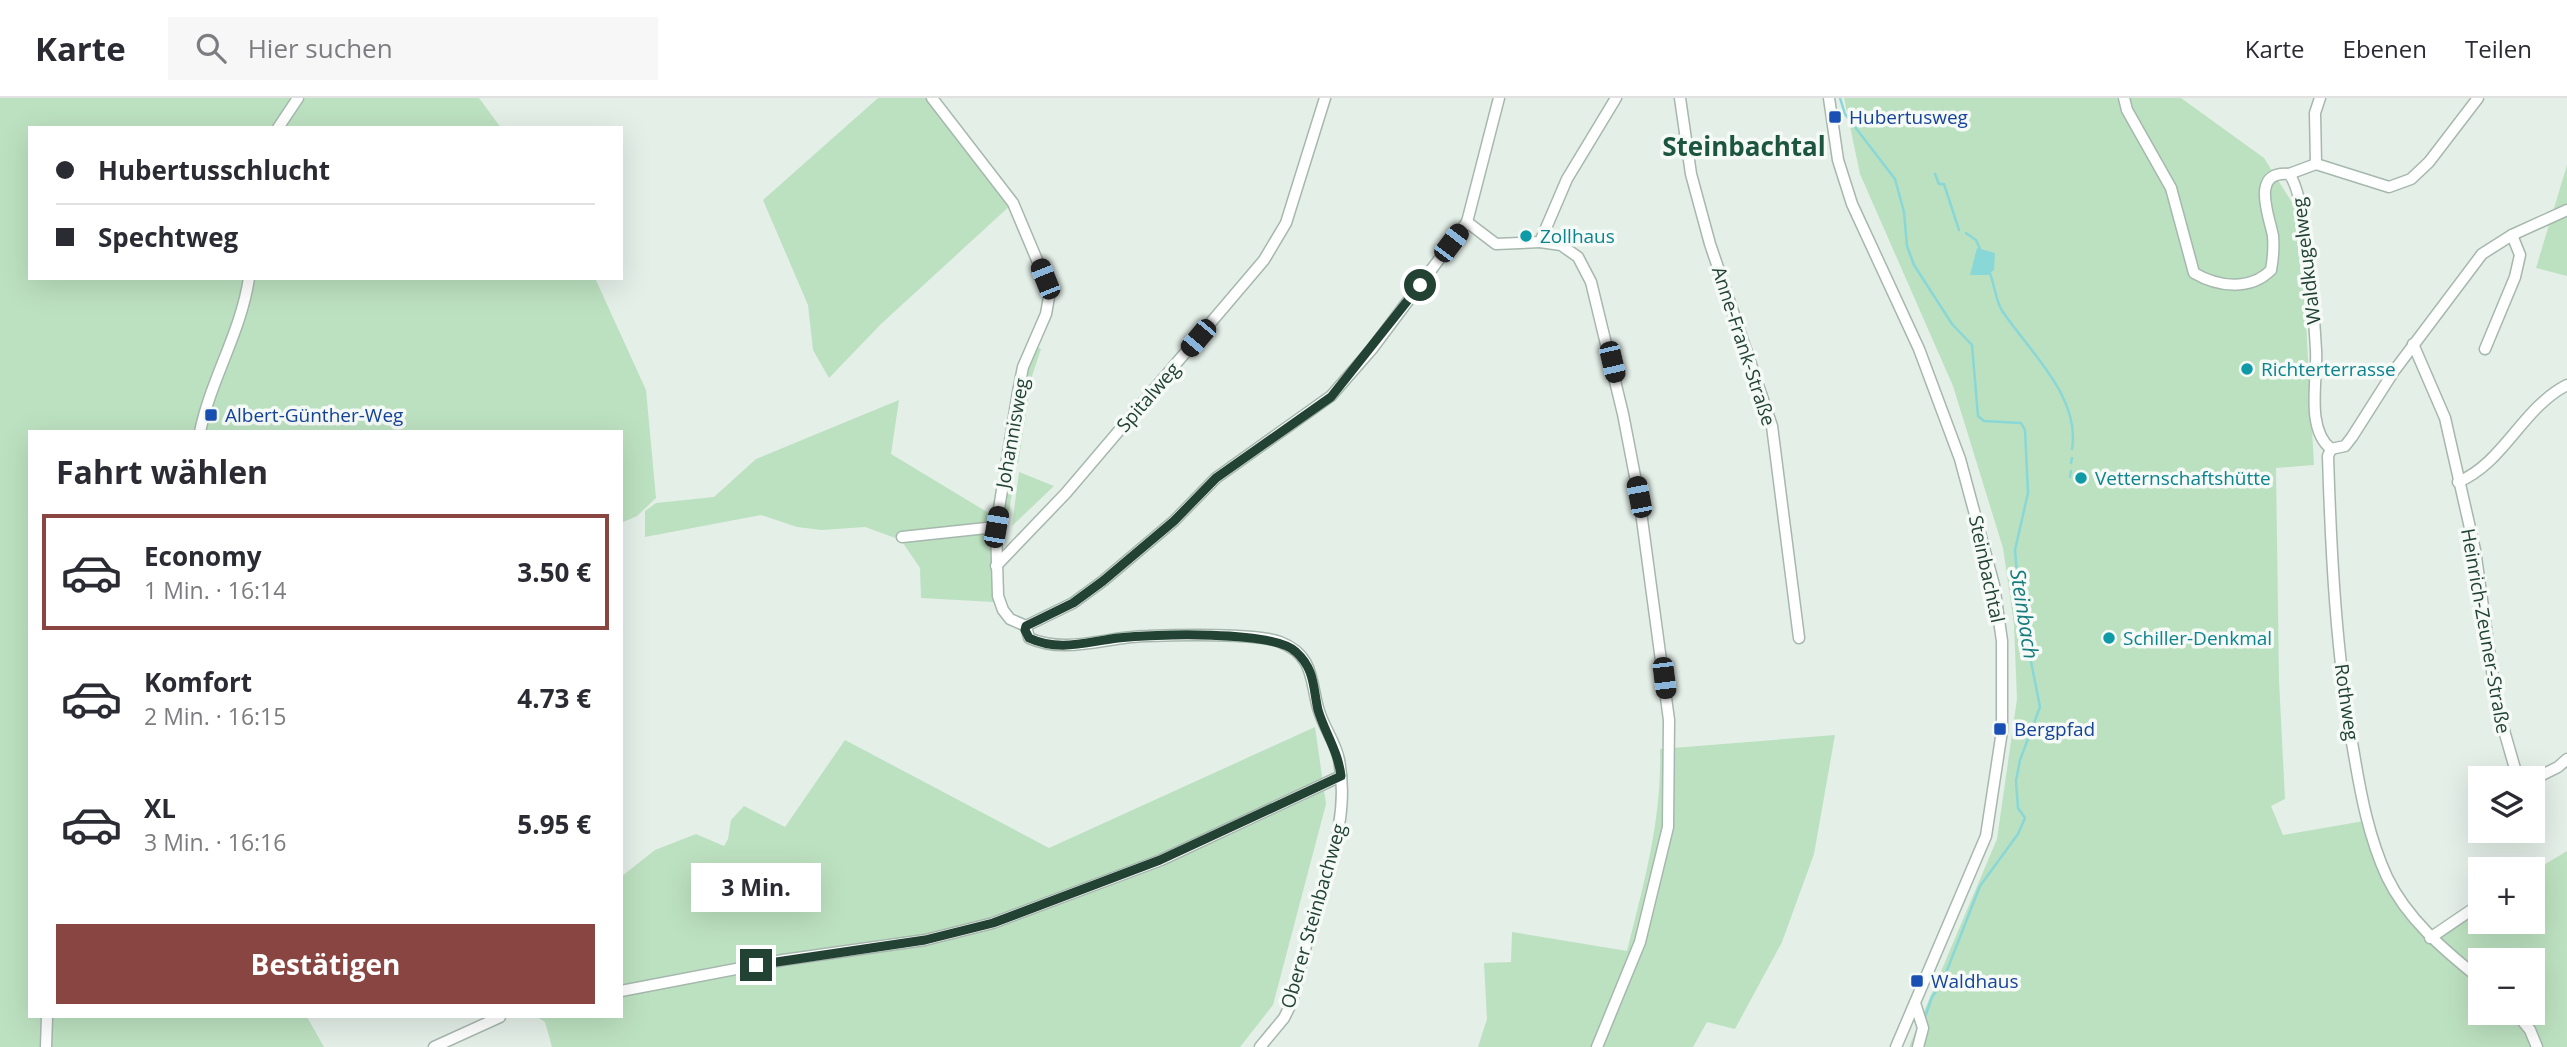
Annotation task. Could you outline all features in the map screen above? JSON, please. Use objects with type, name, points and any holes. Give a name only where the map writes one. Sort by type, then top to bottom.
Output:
[{"type":"street","points":[[279,126],[298,98]]},
{"type":"street","name":"Johannisweg","points":[[932,98],[1013,203],[1045,279],[1049,297],[1046,314],[1023,367],[996,527],[998,596],[1010,619],[1026,626]]},
{"type":"street","name":"Spitalweg","points":[[996,566],[1066,492],[1264,260],[1286,223],[1325,98]]},
{"type":"street","points":[[1026,626],[1073,603],[1103,581],[1174,521],[1216,478],[1331,397],[1372,349],[1469,223],[1499,98]]},
{"type":"street","points":[[1539,242],[1567,179],[1616,98]]},
{"type":"street","name":"Anne-Frank-Straße","points":[[1680,98],[1692,174],[1710,244],[1772,426],[1799,638]]},
{"type":"street","name":"Steinbachtal","points":[[1829,98],[1838,160],[1852,204],[1919,349],[1960,459],[1994,585],[2002,641],[2002,731],[1986,836],[1896,1047]]},
{"type":"street","name":"Waldkugelweg","points":[[2124,98],[2127,110],[2171,188],[2194,273],[2211,283],[2244,285],[2261,280],[2271,270],[2273,237],[2263,197],[2265,187],[2270,178],[2288,174],[2297,186],[2317,351],[2317,424],[2323,440],[2331,449]]},
{"type":"street","points":[[2316,164],[2315,113],[2320,98]]},
{"type":"street","points":[[2288,174],[2316,164],[2389,187],[2411,179],[2478,98]]},
{"type":"street","points":[[2331,449],[2345,446],[2352,437],[2413,344],[2482,254],[2512,235],[2567,209]]},
{"type":"street","points":[[1469,223],[1486,239],[1496,244],[1539,242],[1561,245],[1578,257],[1591,282],[1623,414],[1639,497],[1669,720],[1668,827],[1640,942],[1597,1047]]},
{"type":"street","points":[[2485,349],[2515,278],[2520,255],[2512,235]]},
{"type":"street","points":[[200,430],[204,412],[235,332],[248,280]]},
{"type":"street","name":"Heinrich-Zeuner-Straße","points":[[2413,344],[2445,418],[2475,550],[2497,706],[2514,766]]},
{"type":"street","points":[[2458,482],[2474,475],[2489,463],[2531,415],[2567,385]]},
{"type":"street","name":"Rothweg","points":[[2331,449],[2328,456],[2331,547],[2344,698],[2366,820],[2388,879],[2430,938],[2468,969]]},
{"type":"street","points":[[902,537],[996,527]]},
{"type":"street","name":"Oberer Steinbachweg","points":[[1026,626],[1029,638],[1057,647],[1148,636],[1251,637],[1279,641],[1296,651],[1308,667],[1316,687],[1318,710],[1336,750],[1341,776],[1339,837],[1292,1002],[1284,1018],[1259,1047]]},
{"type":"street","points":[[2545,774],[2567,759]]},
{"type":"street","points":[[623,991],[783,960],[925,940],[993,923],[1160,860],[1341,776]]},
{"type":"street","points":[[2430,938],[2468,912]]},
{"type":"street","points":[[1915,1003],[1923,1028],[1918,1047]]},
{"type":"street","points":[[46,1047],[47,1018]]},
{"type":"street","points":[[434,1047],[498,1018]]},
{"type":"street","points":[[2526,1025],[2538,1047]]},
{"type":"green space","points":[[0,98],[479,98],[500,126],[28,126],[28,280],[596,280],[646,390],[656,498],[637,516],[623,522],[623,430],[28,430],[28,1018],[308,1018],[324,1047],[0,1047]]},
{"type":"green space","points":[[878,98],[932,98],[1013,203],[881,324],[829,378],[813,350],[808,305],[763,200]]},
{"type":"green space","points":[[1844,98],[2181,98],[2264,158],[2300,215],[2314,465],[2276,468],[2279,680],[2285,799],[2271,806],[2283,835],[2364,821],[2387,880],[2429,941],[2468,915],[2468,934],[2545,934],[2545,864],[2567,851],[2567,1047],[1909,1047],[1997,839],[2017,699],[2014,625],[2003,548],[1953,386],[1860,174]]},
{"type":"green space","points":[[2567,165],[2567,276],[2536,268]]},
{"type":"green space","points":[[1033,345],[1041,349],[1032,376],[1018,464],[1009,451]]},
{"type":"green space","points":[[899,400],[891,454],[992,515],[994,602],[921,598],[920,568],[901,540],[865,527],[822,530],[797,527],[761,515],[645,537],[645,511],[656,503],[714,497],[756,459]]},
{"type":"green space","points":[[1015,470],[1006,534],[999,540],[1011,471]]},
{"type":"green space","points":[[1019,472],[1054,486],[1012,526]]},
{"type":"green space","points":[[1315,727],[1326,804],[1273,1005],[1240,1047],[552,1047],[545,1022],[539,1018],[623,1018],[623,875],[655,850],[696,834],[724,846],[731,820],[744,806],[785,827],[845,740],[1049,848]]},
{"type":"green space","points":[[1835,735],[1814,854],[1782,942],[1735,1029],[1707,1022],[1693,1047],[1478,1047],[1487,1019],[1484,963],[1511,962],[1512,932],[1627,951],[1655,826],[1660,749]]},
{"type":"water","points":[[1977,248],[1995,253],[1994,270],[1988,275],[1970,275]]},
{"type":"waterway","name":"Steinbach","points":[[1840,98],[1845,114],[1895,179],[1904,212],[1907,246],[1914,265],[1952,324],[1972,345],[1978,416],[1984,421],[2021,423],[2025,430],[2028,493],[2015,550],[2019,601],[2040,707],[2020,760],[2016,781],[2018,808],[2025,818],[2018,834],[1980,886],[1942,983],[1932,997],[1925,1017]]},
{"type":"waterway","points":[[1935,174],[1939,184],[1944,184],[1959,230]]},
{"type":"waterway","points":[[1966,233],[1976,240],[1980,249]]},
{"type":"waterway","points":[[1989,271],[2000,308],[2039,359],[2061,394],[2073,430],[2072,449]]},
{"type":"waterway","points":[[2071,463],[2072,458]]},
{"type":"waterway","points":[[2070,477],[2071,471]]},
{"type":"place","name":"Hubertusweg","points":[[1835,117]]},
{"type":"place","name":"Zollhaus","points":[[1526,236]]},
{"type":"place","name":"Richterterrasse","points":[[2247,369]]},
{"type":"place","name":"Albert-Günther-Weg","points":[[211,415]]},
{"type":"place","name":"Vetternschaftshütte","points":[[2081,478]]},
{"type":"place","name":"Schiller-Denkmal","points":[[2109,638]]},
{"type":"place","name":"Bergpfad","points":[[2000,729]]},
{"type":"place","name":"Waldhaus","points":[[1917,981]]},
{"type":"district","name":"Steinbachtal","points":[[1744,147]]},
{"type":"route","points":[[756,965],[925,940],[993,923],[1160,860],[1341,776],[1336,750],[1318,710],[1316,687],[1308,667],[1296,651],[1279,641],[1251,637],[1148,636],[1057,647],[1029,638],[1025,630],[1026,626],[1073,603],[1103,581],[1174,521],[1216,478],[1331,397],[1372,349],[1420,285]]}]
